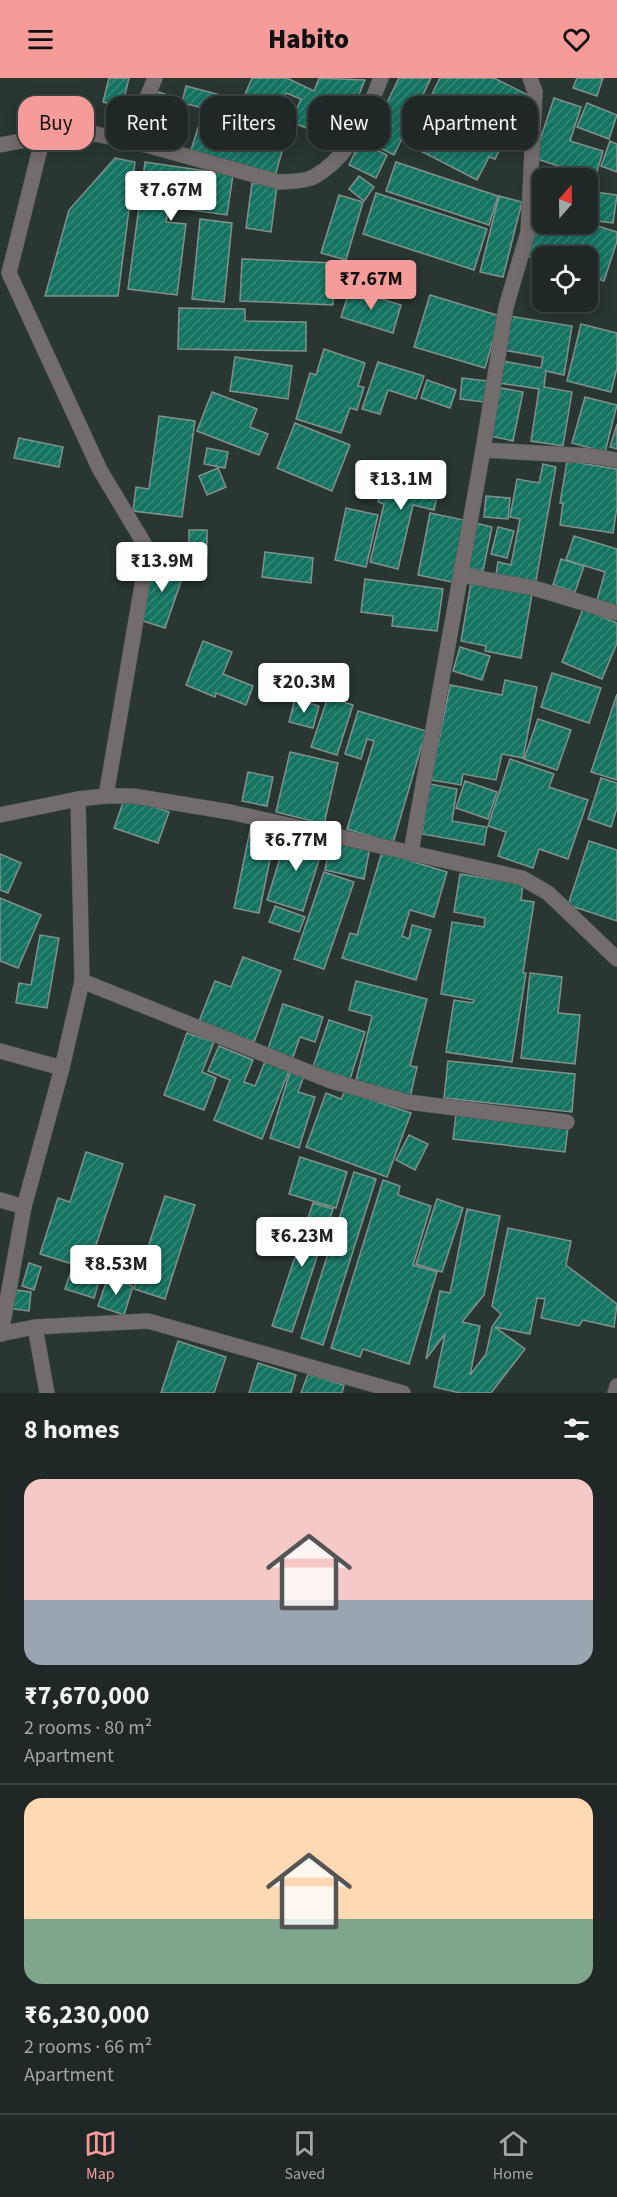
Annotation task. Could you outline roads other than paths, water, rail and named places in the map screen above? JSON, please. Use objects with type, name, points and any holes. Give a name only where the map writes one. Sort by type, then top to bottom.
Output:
[{"type":"street","points":[[148,96],[155,78]]},
{"type":"street","points":[[159,150],[279,182],[312,178],[334,163],[350,146],[365,118],[381,78]]},
{"type":"street","points":[[411,852],[483,450],[506,307],[528,232],[535,92],[530,78]]},
{"type":"street","points":[[0,145],[18,142]]},
{"type":"street","points":[[40,150],[9,273],[100,470],[147,550],[106,796]]},
{"type":"street","points":[[483,450],[592,456],[617,460]]},
{"type":"street","points":[[461,575],[534,588],[617,613]]},
{"type":"street","points":[[0,815],[78,799],[133,796],[230,812],[411,852],[522,878],[537,885],[617,959]]},
{"type":"street","points":[[78,799],[82,981],[62,1068],[24,1207],[0,1334],[35,1327],[148,1321],[403,1393]]},
{"type":"street","points":[[82,981],[331,1081],[408,1102],[567,1122]]},
{"type":"street","points":[[0,1051],[62,1068]]},
{"type":"street","points":[[0,1200],[24,1207]]},
{"type":"street","points":[[35,1327],[47,1393]]},
{"type":"street","points":[[615,1393],[617,1386]]}]
